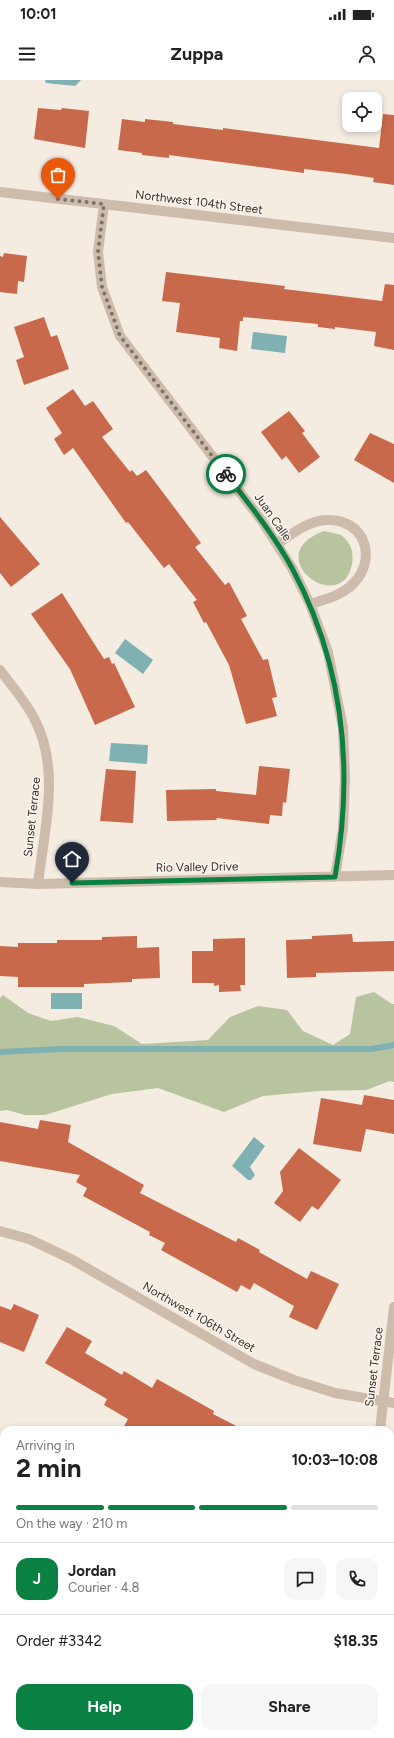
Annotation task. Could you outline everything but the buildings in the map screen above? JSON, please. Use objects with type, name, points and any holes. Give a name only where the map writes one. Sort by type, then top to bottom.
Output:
[{"type":"street","name":"Northwest 104th Street","points":[[0,192],[394,238]]},
{"type":"street","name":"Juan Calle","points":[[104,204],[98,252],[102,287],[120,336],[262,521],[292,568],[310,604],[328,652],[343,728],[345,778],[343,828],[335,877]]},
{"type":"street","points":[[277,544],[296,530],[324,520],[342,520],[354,527],[364,542],[366,556],[362,571],[353,584],[330,598],[310,604]]},
{"type":"street","name":"Sunset Terrace","points":[[0,670],[35,720],[45,748],[50,776],[38,884]]},
{"type":"street","name":"Rio Valley Drive","points":[[0,882],[38,884],[394,875]]},
{"type":"street","name":"Northwest 106th Street","points":[[0,1231],[29,1238],[71,1259],[254,1364],[294,1380],[335,1393],[394,1403]]},
{"type":"street","name":"Sunset Terrace","points":[[380,1426],[394,1307]]},
{"type":"green space","points":[[324,531],[341,535],[349,544],[353,555],[352,564],[345,579],[334,585],[321,584],[309,577],[301,567],[299,554],[306,542]]},
{"type":"green space","points":[[374,992],[394,1004],[394,1082],[390,1081],[366,1090],[319,1091],[263,1096],[224,1112],[158,1088],[112,1094],[45,1115],[25,1115],[7,1110],[0,1111],[0,998],[3,995],[28,1013],[51,1021],[78,1017],[114,1026],[142,1044],[208,1040],[230,1017],[258,1006],[287,1010],[303,1031],[333,1045],[350,1034],[356,997]]},
{"type":"water","points":[[45,80],[81,80],[75,86],[46,83]]},
{"type":"water","points":[[253,332],[287,336],[285,353],[251,349]]},
{"type":"water","points":[[125,639],[153,660],[143,674],[115,653]]},
{"type":"water","points":[[111,743],[148,745],[147,764],[109,761]]},
{"type":"water","points":[[51,993],[82,993],[82,1009],[51,1009]]},
{"type":"water","points":[[254,1137],[265,1146],[250,1167],[255,1175],[251,1180],[248,1180],[232,1166]]},
{"type":"waterway","points":[[0,1052],[62,1049],[371,1049],[394,1045]]},
{"type":"way so far","points":[[58,199],[104,204],[98,252],[102,287],[120,336],[226,474]]},
{"type":"route","points":[[72,883],[335,877],[343,828],[345,778],[343,728],[328,652],[310,604],[292,568],[262,521],[226,474]]}]
